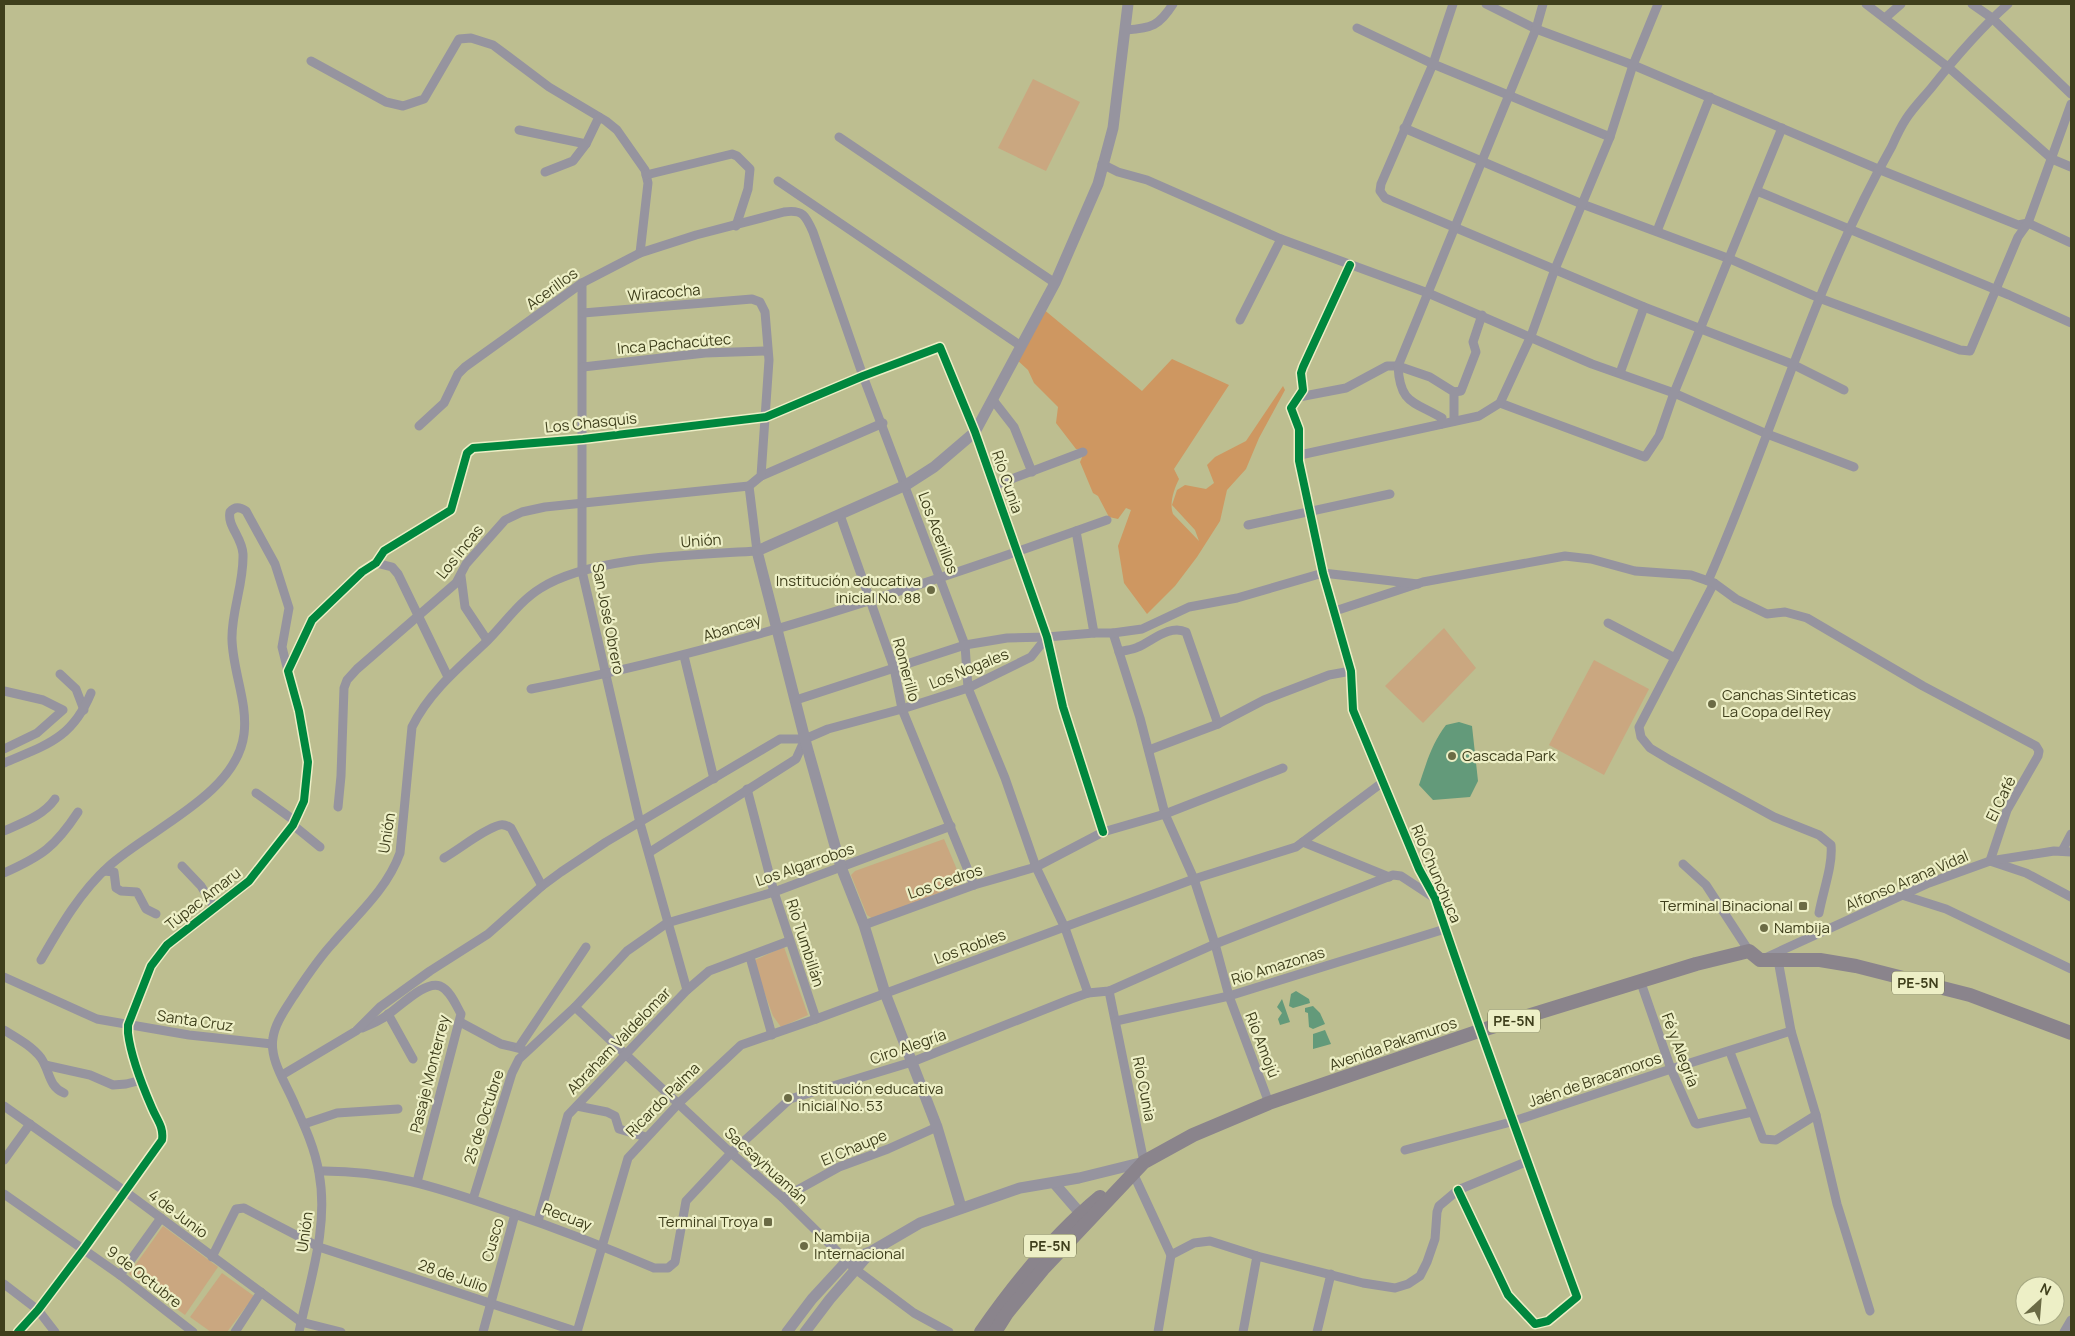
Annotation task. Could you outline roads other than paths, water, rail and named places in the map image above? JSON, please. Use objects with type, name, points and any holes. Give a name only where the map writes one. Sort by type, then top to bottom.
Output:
[{"type":"highway","name":"PE-5N","points":[[1754,955],[1778,960],[1820,960],[1856,966],[1970,995],[2071,1033]]},
{"type":"highway","name":"Avenida Pakamuros","points":[[981,1332],[1036,1261],[1144,1162],[1192,1135],[1269,1103],[1479,1031],[1641,983],[1696,964],[1754,955]]},
{"type":"highway","name":"Avenida Pakamuros","points":[[995,1332],[1007,1313],[1084,1217]]},
{"type":"street","points":[[757,551],[906,485],[934,467],[974,432],[1055,283],[1086,216],[1098,184],[1113,128],[1128,4]]},
{"type":"street","points":[[1126,30],[1147,28],[1158,24],[1173,4]]},
{"type":"street","points":[[1453,4],[1433,64],[1404,128],[1380,191],[1385,198],[1454,229],[1556,269],[1644,307],[1792,364],[1844,390]]},
{"type":"street","points":[[1486,4],[1536,29],[1710,96],[1878,169],[2018,225],[2028,222],[2071,243]]},
{"type":"street","points":[[1440,424],[1442,418],[1412,403],[1403,394],[1399,383],[1398,366],[1536,29],[1543,4]]},
{"type":"street","points":[[1300,455],[1479,416],[1500,403],[1530,336],[1610,137],[1633,65],[1658,4]]},
{"type":"street","points":[[1866,4],[1948,67],[2052,159],[2071,167]]},
{"type":"street","points":[[1885,18],[1901,4]]},
{"type":"street","points":[[1972,4],[1992,18],[2071,94]]},
{"type":"street","points":[[1819,913],[1824,885],[1833,858],[1831,845],[1819,835],[1774,817],[1650,748],[1641,737],[1638,727],[1675,658],[1711,582],[1792,364],[1848,228],[1878,169],[1906,119],[1948,67],[1992,18],[2008,4]]},
{"type":"street","points":[[1358,28],[1433,64],[1610,137]]},
{"type":"street","points":[[310,61],[386,102],[403,106],[424,99],[459,39],[472,38],[493,45],[549,88],[599,117],[617,130],[646,176],[648,183],[640,253]]},
{"type":"street","points":[[1657,231],[1710,96]]},
{"type":"street","points":[[1404,128],[1582,204],[1730,259],[1819,298],[1953,348],[1970,351],[1998,290],[2018,237],[2028,222],[2071,104]]},
{"type":"street","points":[[545,172],[573,161],[586,144],[599,117]]},
{"type":"street","points":[[1500,403],[1645,457],[1659,436],[1674,393],[1702,329],[1782,128]]},
{"type":"street","points":[[519,130],[586,144]]},
{"type":"street","points":[[839,137],[1055,283]]},
{"type":"street","points":[[646,176],[732,154],[737,156],[750,169],[748,189],[736,226]]},
{"type":"street","points":[[1102,164],[1118,172],[1148,180],[1281,239],[1428,293],[1592,364],[1674,393],[1767,434],[1854,467]]},
{"type":"street","points":[[778,181],[1020,346]]},
{"type":"street","points":[[1757,191],[1998,290],[2071,323]]},
{"type":"street","name":"Los Acerillos","points":[[736,226],[797,210],[807,220],[863,376],[883,423],[965,645],[968,688],[1005,778],[1036,867],[1065,928],[1088,993]]},
{"type":"street","name":"Acerillos","points":[[418,426],[444,403],[458,374],[465,367],[582,283],[640,253],[696,235],[736,226]]},
{"type":"street","points":[[1240,320],[1281,239]]},
{"type":"street","points":[[1299,397],[1304,386],[1301,376],[1303,367],[1350,265]]},
{"type":"street","name":"San José Obrero","points":[[582,283],[582,571],[640,823],[650,852],[667,923],[687,990]]},
{"type":"street","name":"Wiracocha","points":[[583,314],[756,300],[763,306],[767,351]]},
{"type":"street","points":[[1620,373],[1644,307]]},
{"type":"street","points":[[1299,397],[1346,388],[1388,366],[1398,366],[1430,376],[1454,392],[1461,391],[1476,352],[1473,342],[1482,315]]},
{"type":"street","name":"Río Cunia","points":[[863,376],[940,347],[994,486],[1047,637],[1063,707],[1103,832]]},
{"type":"street","points":[[761,476],[769,360],[767,351]]},
{"type":"street","name":"Inca Pachacútec","points":[[583,367],[706,353],[767,351]]},
{"type":"street","name":"Los Chasquis","points":[[376,563],[384,551],[451,510],[467,453],[473,448],[583,439],[766,417],[863,376]]},
{"type":"street","points":[[1454,392],[1454,421]]},
{"type":"street","name":"Río Chunchuca","points":[[1299,397],[1291,408],[1299,429],[1300,455],[1298,460],[1323,573],[1351,671],[1353,710],[1419,869],[1435,898],[1511,1122],[1528,1161],[1577,1297],[1548,1321],[1532,1328]]},
{"type":"street","points":[[993,400],[1014,427],[1032,472]]},
{"type":"street","points":[[883,423],[761,476],[749,486],[757,551],[775,629],[841,867],[864,925],[885,993],[937,1127],[962,1207]]},
{"type":"street","points":[[994,486],[1083,452]]},
{"type":"street","name":"Los Incas","points":[[338,808],[344,688],[347,680],[357,669],[456,583],[466,564],[505,520],[522,512],[545,507],[749,486]]},
{"type":"street","points":[[1248,525],[1390,494]]},
{"type":"street","name":"Túpac Amaru","points":[[18,1332],[38,1310],[84,1249],[162,1140],[164,1130],[152,1109],[129,1042],[128,1025],[151,966],[167,945],[250,881],[294,823],[304,801],[308,762],[299,711],[282,647],[289,608],[275,564],[258,529],[246,511],[240,507],[230,512],[229,521],[241,541],[242,575],[232,629],[232,643],[244,714],[244,735],[235,762],[210,792],[104,871]]},
{"type":"street","name":"Romerillo","points":[[840,515],[894,668],[902,710],[974,885]]},
{"type":"street","name":"Abancay","points":[[531,689],[605,675],[684,656],[829,614],[1107,520]]},
{"type":"street","points":[[1076,531],[1094,633]]},
{"type":"street","name":"Unión","points":[[299,1332],[318,1247],[323,1203],[319,1171],[304,1124],[282,1074],[272,1044],[274,1033],[280,1019],[301,984],[331,944],[370,903],[393,872],[400,853],[412,727],[419,712],[448,677],[539,589],[565,576],[641,560],[757,551]]},
{"type":"street","points":[[1335,611],[1418,584],[1565,556],[1591,559],[1635,571],[1691,575],[1711,582]]},
{"type":"street","points":[[288,671],[312,620],[362,572],[376,563],[392,567],[398,574],[448,677]]},
{"type":"street","points":[[796,700],[965,645],[1007,638],[1113,633],[1142,629],[1189,607],[1237,598],[1323,573],[1418,584]]},
{"type":"street","points":[[461,576],[465,607],[487,640]]},
{"type":"street","name":"El Café","points":[[1711,582],[1736,599],[1767,614],[1785,612],[1807,618],[1915,681],[2036,746],[2039,750],[2038,756],[2008,810],[1990,861]]},
{"type":"street","points":[[1608,623],[1675,658]]},
{"type":"street","points":[[1119,652],[1138,647],[1175,630],[1186,632],[1218,724]]},
{"type":"street","name":"Río Amojú","points":[[1113,633],[1149,750],[1165,814],[1194,879],[1229,996],[1269,1103]]},
{"type":"street","name":"Los Nogales","points":[[805,739],[828,729],[902,710],[968,688],[1031,657],[1047,637]]},
{"type":"street","points":[[684,656],[714,779]]},
{"type":"street","points":[[1149,750],[1218,724],[1264,700],[1329,675],[1351,671]]},
{"type":"street","points":[[60,674],[76,689],[84,710]]},
{"type":"street","points":[[4,691],[42,700],[63,710],[37,733],[4,749]]},
{"type":"street","points":[[4,763],[50,744],[84,710],[92,692]]},
{"type":"street","points":[[282,1074],[356,1031],[387,1001],[430,970],[488,934],[542,886],[606,842],[780,739],[805,739]]},
{"type":"street","points":[[650,852],[796,759],[805,739]]},
{"type":"street","name":"Los Cedros","points":[[864,925],[974,885],[1036,867],[1103,832],[1165,814],[1283,768]]},
{"type":"street","name":"Los Robles","points":[[885,993],[1194,879],[1296,848],[1383,782]]},
{"type":"street","name":"Río Tumbillán","points":[[747,789],[774,892],[816,1019]]},
{"type":"street","points":[[256,793],[320,846]]},
{"type":"street","points":[[4,831],[29,820],[49,806],[54,799]]},
{"type":"street","points":[[4,873],[24,864],[57,842],[78,812]]},
{"type":"street","points":[[444,858],[501,824],[507,825],[511,828],[542,886]]},
{"type":"street","name":"Los Algarrobos","points":[[575,1007],[627,951],[667,923],[774,892],[951,826]]},
{"type":"street","points":[[2067,851],[2071,834]]},
{"type":"street","points":[[1302,842],[1389,876],[1400,876],[1435,898]]},
{"type":"street","name":"Alfonso Arana Vidal","points":[[1754,955],[1905,896],[1930,883],[1990,861],[2067,851]]},
{"type":"street","points":[[1990,861],[2026,873],[2071,897]]},
{"type":"street","points":[[1683,864],[1706,885],[1754,955]]},
{"type":"street","points":[[182,866],[201,886],[214,907]]},
{"type":"street","points":[[41,960],[74,906],[104,871],[114,872],[116,888],[121,891],[137,892],[144,907],[156,914]]},
{"type":"street","name":"Ciro Alegría","points":[[731,1153],[790,1099],[912,1062],[1088,993],[1108,991],[1215,944],[1389,876]]},
{"type":"street","points":[[1905,896],[1946,909],[2071,969]]},
{"type":"street","name":"Río Amazonas","points":[[1116,1021],[1229,996],[1445,929]]},
{"type":"street","name":"Abraham Valdelomar","points":[[538,1221],[568,1114],[627,1055],[687,990],[710,970],[750,957],[772,945],[789,941]]},
{"type":"street","points":[[460,1022],[501,1044],[523,1050],[586,947]]},
{"type":"street","points":[[750,957],[772,1035]]},
{"type":"street","points":[[1778,960],[1791,1031],[1816,1115],[1837,1204],[1870,1311]]},
{"type":"street","name":"Santa Cruz","points":[[4,977],[97,1019],[189,1036],[272,1044]]},
{"type":"street","name":"Fé y Alegría","points":[[1641,983],[1671,1069],[1697,1124],[1752,1112]]},
{"type":"street","name":"Pasaje Monterrey","points":[[356,1031],[388,1014],[419,991],[432,985],[440,986],[452,997],[461,1014],[417,1182]]},
{"type":"street","name":"Río Cunia","points":[[1108,991],[1116,1021],[1144,1162]]},
{"type":"street","name":"Ricardo Palma","points":[[577,1332],[628,1158],[646,1137],[741,1045],[885,993]]},
{"type":"street","name":"25 de Octubre","points":[[473,1199],[512,1073],[523,1050],[575,1007]]},
{"type":"street","name":"Sacsayhuamán","points":[[575,1007],[731,1153],[783,1198],[851,1265],[914,1313],[949,1332]]},
{"type":"street","points":[[388,1014],[413,1059]]},
{"type":"street","points":[[4,1030],[27,1044],[41,1057],[53,1085],[64,1093]]},
{"type":"street","name":"Jaén de Bracamoros","points":[[1406,1150],[1511,1122],[1791,1031]]},
{"type":"street","points":[[1730,1052],[1763,1138],[1776,1140],[1816,1115]]},
{"type":"street","points":[[46,1066],[90,1075],[113,1085],[142,1080]]},
{"type":"street","name":"4 de Junio","points":[[4,1106],[126,1192],[301,1322],[341,1332]]},
{"type":"street","points":[[577,1106],[607,1112],[615,1116],[619,1129],[646,1137]]},
{"type":"street","points":[[304,1124],[337,1113],[398,1109]]},
{"type":"street","points":[[4,1160],[30,1124]]},
{"type":"street","name":"El Chaupe","points":[[783,1198],[839,1167],[888,1150],[937,1127]]},
{"type":"street","name":"Recuay","points":[[319,1171],[364,1172],[417,1182],[538,1221],[654,1268],[662,1269],[672,1267],[676,1262],[686,1201],[731,1153]]},
{"type":"street","points":[[1171,1255],[1194,1243],[1210,1241],[1257,1256],[1395,1288],[1408,1284],[1420,1276],[1436,1239],[1439,1206],[1458,1190],[1528,1161]]},
{"type":"street","points":[[787,1332],[812,1299],[851,1265],[920,1223],[1020,1188],[1054,1183],[1144,1162]]},
{"type":"street","points":[[1133,1173],[1171,1255],[1158,1332]]},
{"type":"street","points":[[1054,1183],[1084,1217]]},
{"type":"street","points":[[1458,1190],[1508,1295],[1532,1328]]},
{"type":"street","name":"9 de Octubre","points":[[4,1194],[120,1275],[192,1332]]},
{"type":"street","name":"28 de Julio","points":[[212,1257],[236,1209],[248,1209],[318,1247],[577,1332]]},
{"type":"street","name":"Cusco","points":[[483,1332],[515,1214]]},
{"type":"street","points":[[120,1275],[161,1218]]},
{"type":"street","points":[[1243,1332],[1257,1256]]},
{"type":"street","points":[[805,1332],[851,1265]]},
{"type":"street","points":[[1317,1332],[1331,1274]]},
{"type":"street","points":[[4,1284],[38,1310],[55,1332]]},
{"type":"street","points":[[235,1332],[261,1292]]},
{"type":"street","points":[[2064,1332],[2071,1320]]},
{"type":"place","name":"Institución educativa inicial No. 88","points":[[931,590]]},
{"type":"place","name":"Canchas Sinteticas La Copa del Rey","points":[[1712,704]]},
{"type":"place","name":"Cascada Park","points":[[1452,756]]},
{"type":"place","name":"Terminal Binacional","points":[[1803,906]]},
{"type":"place","name":"Nambija","points":[[1764,928]]},
{"type":"place","name":"Institución educativa inicial No. 53","points":[[788,1098]]},
{"type":"place","name":"Terminal Troya","points":[[768,1222]]},
{"type":"place","name":"Nambija Internacional","points":[[804,1246]]}]
